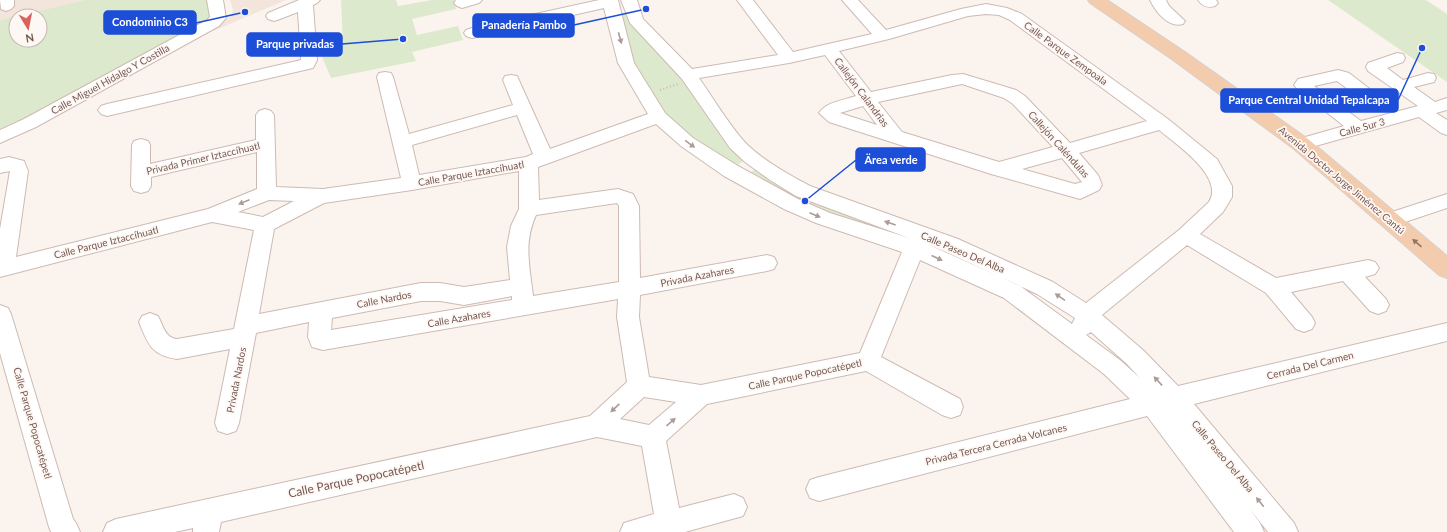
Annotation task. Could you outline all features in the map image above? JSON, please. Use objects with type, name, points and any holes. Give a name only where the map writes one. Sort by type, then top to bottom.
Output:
[{"type":"main road","name":"Avenida Doctor Jorge Jiménez Cantú","points":[[1096,0],[1114,6],[1179,56],[1301,144],[1447,269]]},
{"type":"street","name":"Calle Miguel Hidalgo Y Costilla","points":[[0,137],[30,123],[213,23],[218,18],[216,0]]},
{"type":"street","points":[[745,0],[789,58]]},
{"type":"street","points":[[850,0],[883,36]]},
{"type":"street","points":[[952,0],[966,12]]},
{"type":"street","points":[[1158,0],[1162,8],[1177,21]]},
{"type":"street","points":[[472,33],[616,1]]},
{"type":"street","name":"Calle Paseo Del Alba","points":[[616,1],[636,20],[690,78],[736,144],[756,161],[803,191],[918,241],[1012,292],[1112,367],[1163,401],[1235,470],[1285,532]]},
{"type":"street","name":"Calle Paseo Del Alba","points":[[616,1],[626,63],[659,117],[687,142],[731,171],[791,204],[813,214],[918,241],[951,245],[1045,288],[1087,316],[1135,357],[1251,532]]},
{"type":"street","points":[[107,110],[307,64],[309,60],[308,2],[274,16]]},
{"type":"street","name":"Calle Parque Zempoala","points":[[690,78],[829,49],[883,36],[966,12],[986,9],[1002,11],[1016,17],[1162,123],[1210,164],[1222,186],[1222,197],[1216,207],[1186,235],[1087,316],[1076,340]]},
{"type":"street","name":"Callejón Calandrias","points":[[829,49],[894,135]]},
{"type":"street","points":[[1397,58],[1374,67],[1400,86],[1439,106],[1447,129]]},
{"type":"street","points":[[385,76],[412,183]]},
{"type":"street","points":[[1400,86],[1428,78]]},
{"type":"street","name":"Callejón Caléndulas","points":[[962,79],[1015,97],[1067,151],[1092,182],[1092,185],[1080,192],[998,169],[894,135],[835,118],[828,113],[830,110],[837,107],[867,99],[962,79]]},
{"type":"street","points":[[511,80],[523,108],[536,160],[529,209],[521,226],[517,248],[523,297]]},
{"type":"street","points":[[1328,105],[1358,128]]},
{"type":"street","name":"Calle Sur 3","points":[[1301,144],[1439,106]]},
{"type":"street","points":[[402,142],[523,108]]},
{"type":"street","name":"Privada Primer Iztaccíhuatl","points":[[265,115],[267,193]]},
{"type":"street","name":"Calle Parque Iztaccíhuatl","points":[[2,268],[212,215],[267,193],[323,196],[412,183],[536,160],[659,117]]},
{"type":"street","points":[[998,169],[1067,151],[1162,123]]},
{"type":"street","name":"Privada Primer Iztaccíhuatl","points":[[141,145],[141,180],[265,144]]},
{"type":"street","points":[[731,171],[744,172],[754,166],[756,161]]},
{"type":"street","points":[[0,166],[9,164],[18,166],[19,171],[2,268]]},
{"type":"street","points":[[285,215],[290,202],[290,194]]},
{"type":"street","name":"Calle Parque Iztaccíhuatl","points":[[212,215],[265,225],[323,196]]},
{"type":"street","points":[[529,209],[618,196],[626,199],[629,206],[630,269],[628,317],[639,386],[597,426]]},
{"type":"street","points":[[1390,220],[1447,201]]},
{"type":"street","points":[[246,331],[265,225]]},
{"type":"street","points":[[1186,235],[1274,287],[1304,324]]},
{"type":"street","name":"Calle Parque Popocatépetl","points":[[639,386],[701,395],[868,361],[918,241]]},
{"type":"street","name":"Privada Azahares","points":[[628,290],[767,263]]},
{"type":"street","points":[[1274,287],[1358,270],[1378,305]]},
{"type":"street","name":"Calle Azahares","points":[[321,311],[319,337],[320,340],[323,341],[439,322],[523,297],[628,290]]},
{"type":"street","name":"Calle Nardos","points":[[246,331],[321,311],[421,292],[440,292],[464,296],[523,297]]},
{"type":"street","points":[[439,322],[440,292]]},
{"type":"street","name":"Calle Parque Popocatépetl","points":[[0,314],[6,353],[62,527],[67,532]]},
{"type":"street","points":[[1050,321],[1087,316]]},
{"type":"street","name":"Privada Nardos","points":[[150,322],[160,344],[166,349],[176,349],[246,331],[227,422]]},
{"type":"street","name":"Cerrada Del Carmen","points":[[1163,401],[1447,332]]},
{"type":"street","points":[[868,361],[951,407]]},
{"type":"street","name":"Calle Parque Popocatépetl","points":[[116,532],[208,521],[597,426],[653,437],[701,395]]},
{"type":"street","name":"Privada Tercera Cerrada Volcanes","points":[[819,489],[1163,401]]},
{"type":"street","points":[[653,437],[669,523]]},
{"type":"street","points":[[633,532],[734,507]]},
{"type":"path","points":[[644,94],[690,78]]},
{"type":"shaded area","points":[[0,0],[85,0],[48,9],[8,8],[8,18],[0,20]]},
{"type":"shaded area","points":[[230,0],[286,0],[213,31],[231,16],[233,9]]},
{"type":"green space","points":[[85,0],[215,0],[218,18],[0,137],[0,20],[8,18],[8,48],[48,48],[48,9]]},
{"type":"green space","points":[[341,0],[396,0],[398,6],[432,0],[454,0],[456,9],[412,19],[417,35],[458,26],[463,40],[412,52],[416,61],[331,78],[320,52],[343,46]]},
{"type":"green space","points":[[1328,0],[1426,0],[1447,14],[1447,82]]},
{"type":"green space","points":[[630,13],[679,71],[745,160],[733,168],[687,138],[647,96],[628,63],[617,15]]},
{"type":"green space","points":[[758,167],[913,236],[909,244],[860,228],[746,176]]},
{"type":"place","name":"Panadería Pambo","points":[[646,9]]},
{"type":"place","name":"Condominio C3","points":[[245,12]]},
{"type":"place","name":"Parque privadas","points":[[403,39]]},
{"type":"place","name":"Parque Central Unidad Tepalcapa","points":[[1422,48]]},
{"type":"place","name":"Ärea verde","points":[[805,201]]}]
